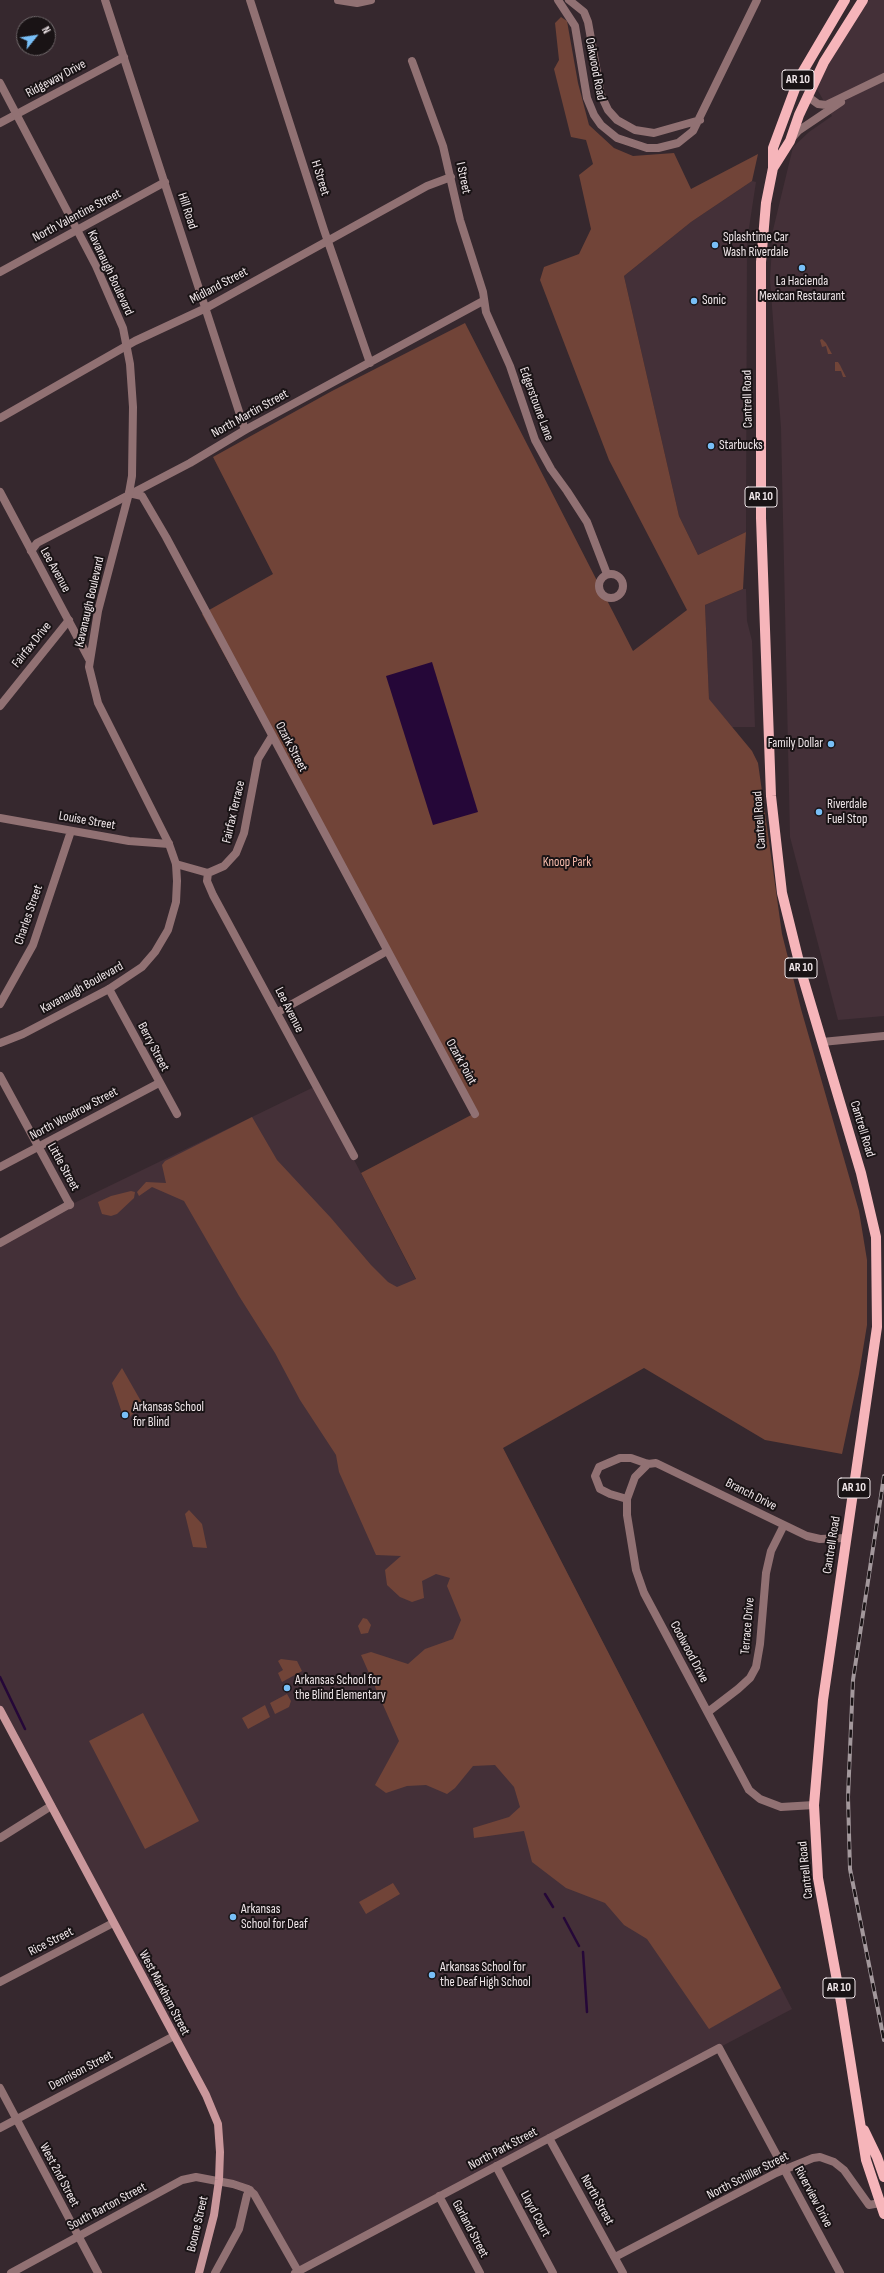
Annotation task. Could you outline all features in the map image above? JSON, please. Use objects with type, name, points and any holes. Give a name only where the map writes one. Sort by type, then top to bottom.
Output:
[{"type":"main road","name":"Cantrell Road","points":[[845,0],[799,78],[775,139],[773,148],[773,168],[766,203],[760,262],[761,518],[771,796],[782,893],[822,1042],[862,1173],[876,1237],[877,1327],[823,1700],[814,1805],[818,1878],[836,1976],[866,2160],[878,2204],[884,2214]]},
{"type":"main road","name":"Cantrell Road","points":[[773,168],[790,141],[807,96],[824,62],[864,0]]},
{"type":"main road","name":"West Markham Street","points":[[0,1710],[206,2095],[218,2124],[220,2152],[219,2180]]},
{"type":"main road","name":"Cantrell Road","points":[[860,2121],[877,2157],[884,2178]]},
{"type":"main road","name":"Boone Street","points":[[200,2273],[214,2215],[219,2180]]},
{"type":"street","name":"Hill Road","points":[[105,0],[245,430]]},
{"type":"street","name":"H Street","points":[[250,0],[328,240],[370,363]]},
{"type":"street","points":[[338,0],[357,3],[371,0]]},
{"type":"street","name":"Oakwood Road","points":[[558,0],[575,26],[589,104],[594,115],[608,132],[626,143],[642,147],[658,148],[678,143],[686,138],[700,120],[757,0]]},
{"type":"street","name":"Oakwood Road","points":[[569,0],[579,7],[588,22],[601,95],[608,110],[617,120],[635,130],[654,133],[700,120]]},
{"type":"street","name":"Ridgeway Drive","points":[[0,123],[124,57]]},
{"type":"street","name":"I Street","points":[[412,61],[441,139],[468,250],[483,292],[483,301]]},
{"type":"street","points":[[790,141],[798,131],[850,95],[884,76]]},
{"type":"street","name":"Kavanaugh Boulevard","points":[[0,83],[76,228],[120,321],[126,346],[130,364],[133,407],[133,463],[129,493],[98,611],[89,659],[92,683],[98,703],[169,844],[176,864],[176,902],[163,940],[142,967],[109,989],[23,1034],[0,1043]]},
{"type":"street","points":[[807,96],[818,104],[826,105],[850,95]]},
{"type":"street","name":"Midland Street","points":[[0,418],[126,346],[206,308],[428,186],[451,177]]},
{"type":"street","name":"North Valentine Street","points":[[0,272],[76,228],[165,182]]},
{"type":"street","name":"North Martin Street","points":[[31,551],[36,543],[190,462],[245,430],[483,301]]},
{"type":"street","name":"Edgerstoune Lane","points":[[483,301],[510,366],[535,440],[551,469],[568,490],[587,522],[607,574]]},
{"type":"street","name":"Lee Avenue","points":[[0,492],[89,659]]},
{"type":"street","name":"Ozark Street","points":[[129,493],[142,496],[148,506],[426,1022]]},
{"type":"street","name":"Fairfax Drive","points":[[0,706],[69,620]]},
{"type":"street","name":"Fairfax Terrace","points":[[208,873],[224,866],[239,849],[258,759],[272,736]]},
{"type":"street","name":"Louise Street","points":[[0,818],[129,841],[169,844]]},
{"type":"street","name":"Charles Street","points":[[0,1004],[33,945],[71,830]]},
{"type":"street","points":[[176,864],[208,873]]},
{"type":"street","name":"Lee Avenue","points":[[208,873],[207,882],[213,895],[278,1012],[354,1156]]},
{"type":"street","points":[[278,1012],[387,951]]},
{"type":"street","name":"Berry Street","points":[[109,989],[177,1114]]},
{"type":"street","name":"Ozark Point","points":[[426,1022],[475,1114]]},
{"type":"street","points":[[822,1042],[884,1036]]},
{"type":"street","name":"Little Street","points":[[0,1076],[70,1205],[0,1243]]},
{"type":"street","name":"North Woodrow Street","points":[[0,1167],[159,1083]]},
{"type":"street","name":"Branch Drive","points":[[626,1499],[610,1494],[600,1488],[596,1482],[597,1469],[606,1462],[620,1458],[630,1458],[648,1464],[652,1462],[666,1467],[784,1525],[814,1538],[846,1538]]},
{"type":"street","points":[[626,1499],[635,1477],[648,1464]]},
{"type":"street","name":"Coolwood Drive","points":[[626,1499],[627,1515],[636,1570],[642,1588],[752,1793],[764,1801],[781,1807],[814,1805]]},
{"type":"street","name":"Terrace Drive","points":[[708,1712],[750,1678],[756,1667],[760,1644],[766,1573],[771,1551],[784,1525]]},
{"type":"street","points":[[0,1838],[51,1806]]},
{"type":"street","name":"Rice Street","points":[[0,1982],[113,1923]]},
{"type":"street","name":"Dennison Street","points":[[0,2128],[174,2036]]},
{"type":"street","name":"North Park Street","points":[[298,2272],[719,2048]]},
{"type":"street","name":"Riverview Drive","points":[[719,2048],[840,2273]]},
{"type":"street","name":"West 2nd Street","points":[[0,2088],[98,2273]]},
{"type":"street","name":"North Street","points":[[550,2138],[623,2273]]},
{"type":"street","name":"North Schiller Street","points":[[615,2257],[784,2169],[812,2158],[826,2158],[844,2170],[869,2205],[878,2204]]},
{"type":"street","name":"Lloyd Court","points":[[496,2166],[553,2273]]},
{"type":"street","name":"South Barton Street","points":[[10,2273],[182,2180],[196,2177],[219,2180]]},
{"type":"street","points":[[219,2180],[250,2190],[261,2202],[298,2272]]},
{"type":"street","points":[[215,2273],[239,2228],[247,2195],[250,2190]]},
{"type":"street","name":"Garland Street","points":[[439,2196],[480,2273]]},
{"type":"shaded area","points":[[869,0],[884,0],[884,1016],[838,1020],[790,837],[781,428],[770,279],[773,230],[793,147],[809,132],[832,116],[816,87],[842,40]]},
{"type":"shaded area","points":[[752,181],[756,182],[747,241],[746,532],[698,555],[679,516],[624,276],[691,222]]},
{"type":"shaded area","points":[[746,589],[747,621],[752,641],[755,727],[732,727],[709,700],[705,605]]},
{"type":"shaded area","points":[[432,662],[478,812],[433,825],[386,676]]},
{"type":"shaded area","points":[[316,1086],[792,2009],[298,2271],[250,2190],[219,2180],[218,2124],[0,1710],[0,1245],[70,1205]]},
{"type":"green space","name":"Knoop Park","points":[[561,17],[567,21],[578,83],[589,125],[614,148],[633,156],[674,153],[691,189],[758,154],[752,181],[691,222],[624,276],[679,516],[698,555],[746,532],[743,589],[705,605],[709,699],[752,751],[758,763],[782,934],[801,1009],[859,1211],[867,1260],[867,1325],[859,1374],[842,1454],[765,1440],[644,1368],[503,1448],[781,1988],[709,2029],[647,1939],[624,1925],[605,1903],[566,1888],[532,1862],[524,1831],[474,1838],[473,1828],[509,1817],[520,1807],[514,1787],[495,1765],[473,1766],[455,1788],[447,1794],[426,1785],[407,1786],[386,1793],[375,1785],[399,1741],[361,1655],[371,1652],[408,1664],[425,1649],[453,1639],[461,1620],[447,1586],[450,1578],[436,1574],[422,1581],[424,1598],[412,1602],[400,1597],[387,1585],[385,1570],[401,1556],[376,1555],[339,1472],[336,1455],[300,1400],[275,1353],[239,1296],[184,1201],[152,1187],[139,1196],[137,1192],[146,1182],[166,1183],[162,1165],[165,1161],[252,1117],[277,1160],[331,1218],[371,1265],[388,1282],[397,1287],[416,1279],[361,1173],[475,1113],[202,614],[273,574],[213,457],[332,391],[465,323],[633,651],[687,610],[609,460],[540,280],[544,267],[579,254],[591,229],[579,175],[593,164],[586,140],[571,137],[554,69],[559,60],[555,23]]},
{"type":"green space","points":[[822,339],[832,354],[828,354],[826,346],[822,347],[820,340]]},
{"type":"green space","points":[[835,362],[838,362],[846,377],[843,377],[841,371],[835,371]]},
{"type":"green space","points":[[131,1191],[135,1192],[134,1198],[117,1214],[111,1216],[102,1214],[98,1202],[111,1196]]},
{"type":"green space","points":[[122,1368],[142,1403],[130,1417],[124,1419],[112,1383]]},
{"type":"green space","points":[[189,1510],[202,1524],[207,1548],[193,1547],[185,1514]]},
{"type":"green space","points":[[363,1618],[367,1619],[371,1625],[368,1633],[361,1634],[358,1626]]},
{"type":"green space","points":[[281,1659],[297,1661],[302,1671],[282,1682],[278,1673],[283,1670],[278,1661]]},
{"type":"green space","points":[[287,1694],[291,1701],[289,1707],[275,1714],[270,1703]]},
{"type":"green space","points":[[265,1705],[270,1717],[248,1729],[242,1718]]},
{"type":"green space","points":[[143,1713],[199,1821],[145,1849],[89,1741]]},
{"type":"green space","points":[[393,1883],[400,1894],[366,1914],[359,1902]]},
{"type":"waterway","points":[[0,1677],[25,1729]]},
{"type":"waterway","points":[[545,1894],[553,1907]]},
{"type":"waterway","points":[[564,1918],[579,1946]]},
{"type":"waterway","points":[[583,1952],[587,2012]]},
{"type":"railway","points":[[884,1476],[853,1680],[848,1797],[850,1869],[884,2040]]},
{"type":"place","name":"Splashtime Car Wash Riverdale","points":[[715,245]]},
{"type":"place","name":"La Hacienda Mexican Restaurant","points":[[802,268]]},
{"type":"place","name":"Sonic","points":[[694,301]]},
{"type":"place","name":"Starbucks","points":[[711,446]]},
{"type":"place","name":"Family Dollar","points":[[831,744]]},
{"type":"place","name":"Riverdale Fuel Stop","points":[[819,812]]},
{"type":"place","name":"Arkansas School for Blind","points":[[125,1415]]},
{"type":"place","name":"Arkansas School for the Blind Elementary","points":[[287,1688]]},
{"type":"place","name":"Arkansas School for Deaf","points":[[233,1917]]},
{"type":"place","name":"Arkansas School for the Deaf High School","points":[[432,1975]]}]
